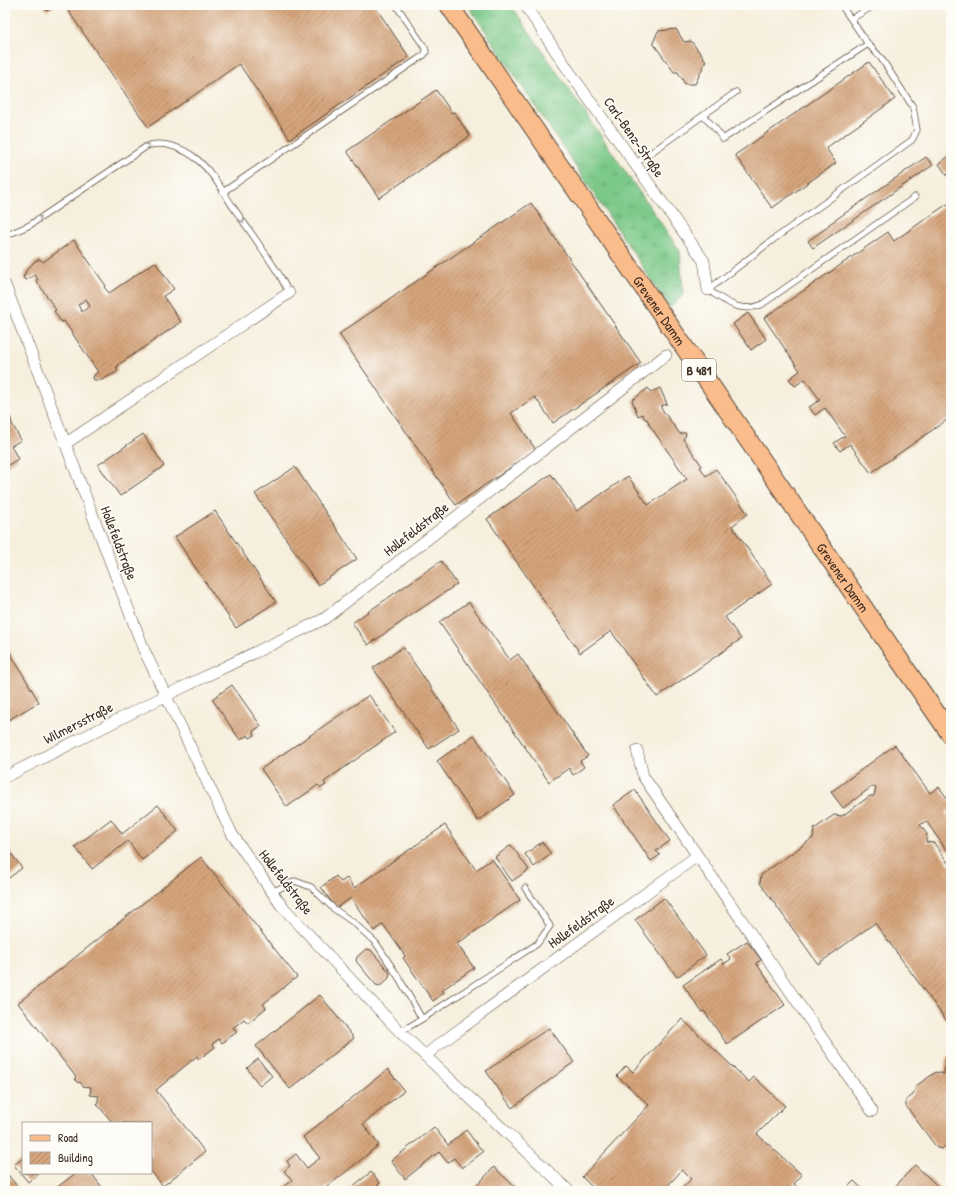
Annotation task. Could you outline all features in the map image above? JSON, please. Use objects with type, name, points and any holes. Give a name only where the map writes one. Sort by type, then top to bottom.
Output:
[{"type":"main road","name":"Grevener Damm","points":[[449,5],[951,735]]},
{"type":"street","name":"Carl-Benz-Straße","points":[[525,5],[704,261],[708,290]]},
{"type":"street","name":"Hollefeldstraße","points":[[5,285],[64,444],[144,650],[232,834],[281,905],[400,1032],[569,1191]]},
{"type":"street","points":[[64,444],[289,293]]},
{"type":"street","name":"Hollefeldstraße","points":[[165,696],[324,619],[666,355]]},
{"type":"street","name":"Wilmersstraße","points":[[5,777],[165,696]]},
{"type":"street","points":[[636,750],[642,776],[872,1111]]},
{"type":"street","name":"Hollefeldstraße","points":[[425,1056],[698,856]]},
{"type":"lane","points":[[223,192],[424,55],[426,52],[425,48],[396,5]]},
{"type":"lane","points":[[841,5],[913,106],[917,130],[912,140],[774,239],[708,290],[734,306],[753,308],[761,305],[914,197]]},
{"type":"lane","points":[[851,20],[875,5],[879,5]]},
{"type":"lane","points":[[702,116],[714,127],[723,139],[868,44]]},
{"type":"lane","points":[[635,164],[736,92]]},
{"type":"lane","points":[[5,236],[30,225],[140,150],[154,143],[162,143],[188,153],[197,159],[212,174],[280,276],[289,293]]},
{"type":"lane","points":[[272,892],[295,881],[311,887],[334,909],[354,923],[376,943],[399,978],[422,1020]]},
{"type":"lane","points":[[400,1032],[422,1020],[537,944],[550,926],[525,888]]},
{"type":"green space","points":[[468,5],[511,5],[680,251],[683,295],[670,308]]},
{"type":"building","points":[[43,5],[56,5],[47,11]]},
{"type":"building","points":[[72,5],[374,5],[409,57],[290,139],[239,64],[148,127],[67,9]]},
{"type":"building","points":[[676,29],[684,42],[691,41],[706,61],[695,84],[685,84],[678,72],[674,72],[653,43],[658,31]]},
{"type":"building","points":[[869,62],[895,99],[826,148],[836,163],[772,208],[735,155]]},
{"type":"building","points":[[436,90],[452,113],[454,112],[470,136],[379,198],[347,151]]},
{"type":"building","points":[[951,153],[951,181],[939,164]]},
{"type":"building","points":[[926,157],[933,165],[813,248],[808,241],[829,226],[828,225]]},
{"type":"building","points":[[531,203],[641,363],[553,423],[535,397],[511,413],[536,450],[456,505],[339,334]]},
{"type":"building","points":[[947,204],[951,209],[951,417],[871,473],[850,444],[840,451],[834,443],[845,436],[825,408],[815,415],[809,407],[820,400],[805,379],[795,386],[789,379],[800,371],[764,318],[888,232],[894,241]]},
{"type":"building","points":[[74,240],[106,286],[104,287],[109,293],[155,262],[174,289],[163,296],[181,322],[118,365],[119,366],[116,367],[118,370],[115,373],[102,380],[95,380],[93,379],[94,375],[98,372],[64,321],[61,322],[54,311],[56,310],[36,280],[38,279],[35,275],[26,280],[23,278],[26,271],[34,262],[40,259],[43,262]],"holes":[[[86,299],[90,306],[82,312],[78,305]]]},
{"type":"building","points":[[748,313],[766,339],[751,350],[733,324]]},
{"type":"building","points":[[648,388],[651,392],[660,388],[667,404],[661,406],[661,408],[680,434],[686,433],[683,439],[702,466],[700,467],[706,476],[716,469],[748,514],[732,526],[772,584],[725,617],[741,639],[657,697],[611,631],[580,653],[487,519],[551,474],[577,511],[628,476],[648,505],[687,479],[648,423],[647,419],[645,419],[642,414],[638,416],[632,400]]},
{"type":"building","points":[[5,410],[9,417],[10,416],[12,424],[21,440],[11,446],[18,459],[5,467]]},
{"type":"building","points":[[143,434],[164,466],[120,496],[98,465]]},
{"type":"building","points":[[295,467],[357,559],[318,585],[255,494]]},
{"type":"building","points":[[215,511],[276,602],[236,628],[175,537]]},
{"type":"building","points":[[441,561],[457,584],[368,645],[352,623]]},
{"type":"building","points":[[469,602],[510,660],[518,654],[588,756],[580,761],[584,767],[573,775],[569,768],[549,782],[439,622]]},
{"type":"building","points":[[5,644],[39,702],[5,722]]},
{"type":"building","points":[[403,647],[459,729],[429,749],[373,668]]},
{"type":"building","points":[[232,685],[261,726],[253,731],[255,735],[250,738],[248,735],[240,740],[212,699]]},
{"type":"building","points":[[369,695],[395,732],[324,782],[326,785],[321,788],[318,785],[287,807],[261,769]]},
{"type":"building","points":[[474,735],[515,795],[478,821],[437,761]]},
{"type":"building","points":[[895,745],[930,793],[939,787],[951,803],[951,809],[945,813],[951,821],[951,848],[947,851],[926,821],[920,825],[927,834],[926,842],[934,843],[951,867],[951,1027],[875,923],[818,964],[760,883],[761,875],[813,838],[814,829],[834,815],[842,816],[870,796],[874,796],[876,787],[873,786],[843,808],[831,792]]},
{"type":"building","points":[[635,790],[670,841],[656,851],[660,855],[651,861],[613,805]]},
{"type":"building","points":[[158,805],[178,831],[142,860],[128,841],[92,869],[75,847],[111,819],[122,834]]},
{"type":"building","points":[[445,825],[476,870],[492,859],[520,900],[457,944],[474,968],[442,990],[444,993],[433,1001],[403,958],[405,956],[383,924],[374,931],[351,898],[336,908],[321,887],[336,876],[341,882],[347,878],[354,888]]},
{"type":"building","points":[[542,842],[551,854],[534,867],[525,854]]},
{"type":"building","points":[[5,845],[22,868],[5,881]]},
{"type":"building","points":[[511,845],[529,870],[512,881],[495,857]]},
{"type":"building","points":[[201,857],[297,977],[263,1004],[266,1008],[248,1023],[244,1019],[233,1028],[237,1032],[222,1043],[219,1039],[212,1044],[215,1047],[199,1059],[197,1056],[156,1090],[205,1152],[163,1186],[152,1172],[152,1122],[112,1122],[97,1104],[99,1096],[90,1095],[91,1087],[83,1086],[80,1082],[78,1083],[75,1079],[76,1077],[18,1003]]},
{"type":"building","points":[[664,898],[706,955],[677,977],[635,920]]},
{"type":"building","points":[[747,941],[761,960],[756,963],[785,1005],[727,1044],[704,1011],[702,1012],[683,985],[721,959],[724,964],[731,959],[727,954]]},
{"type":"building","points":[[366,949],[371,950],[390,973],[389,978],[380,986],[376,985],[356,961],[357,957]]},
{"type":"building","points":[[320,995],[354,1038],[290,1089],[256,1046]]},
{"type":"building","points":[[682,1019],[749,1082],[754,1077],[785,1106],[757,1134],[802,1175],[794,1184],[802,1191],[680,1191],[691,1179],[682,1170],[663,1191],[596,1191],[582,1177],[649,1105],[617,1076],[626,1066],[633,1072]]},
{"type":"building","points":[[549,1028],[574,1062],[512,1108],[486,1071]]},
{"type":"building","points":[[951,1054],[951,1143],[942,1149],[937,1148],[906,1106],[906,1100],[913,1095],[916,1086],[936,1072],[944,1074],[946,1058]]},
{"type":"building","points":[[258,1059],[272,1076],[260,1086],[247,1068]]},
{"type":"building","points":[[388,1069],[404,1091],[363,1124],[379,1145],[322,1191],[278,1191],[292,1180],[284,1171],[290,1166],[287,1161],[296,1154],[307,1168],[320,1158],[303,1137]]},
{"type":"building","points":[[434,1127],[448,1145],[466,1130],[483,1152],[462,1168],[454,1158],[448,1163],[439,1152],[405,1179],[391,1161]]},
{"type":"building","points":[[22,1159],[22,1174],[38,1174],[28,1182],[14,1165]]},
{"type":"building","points":[[915,1165],[943,1191],[891,1191]]},
{"type":"building","points":[[494,1167],[519,1191],[472,1191]]},
{"type":"building","points":[[5,1171],[21,1191],[5,1191]]},
{"type":"building","points":[[371,1172],[380,1183],[371,1191],[347,1191]]},
{"type":"building","points":[[75,1174],[92,1174],[105,1191],[52,1191]]},
{"type":"building","points":[[854,1181],[865,1191],[844,1191]]}]
